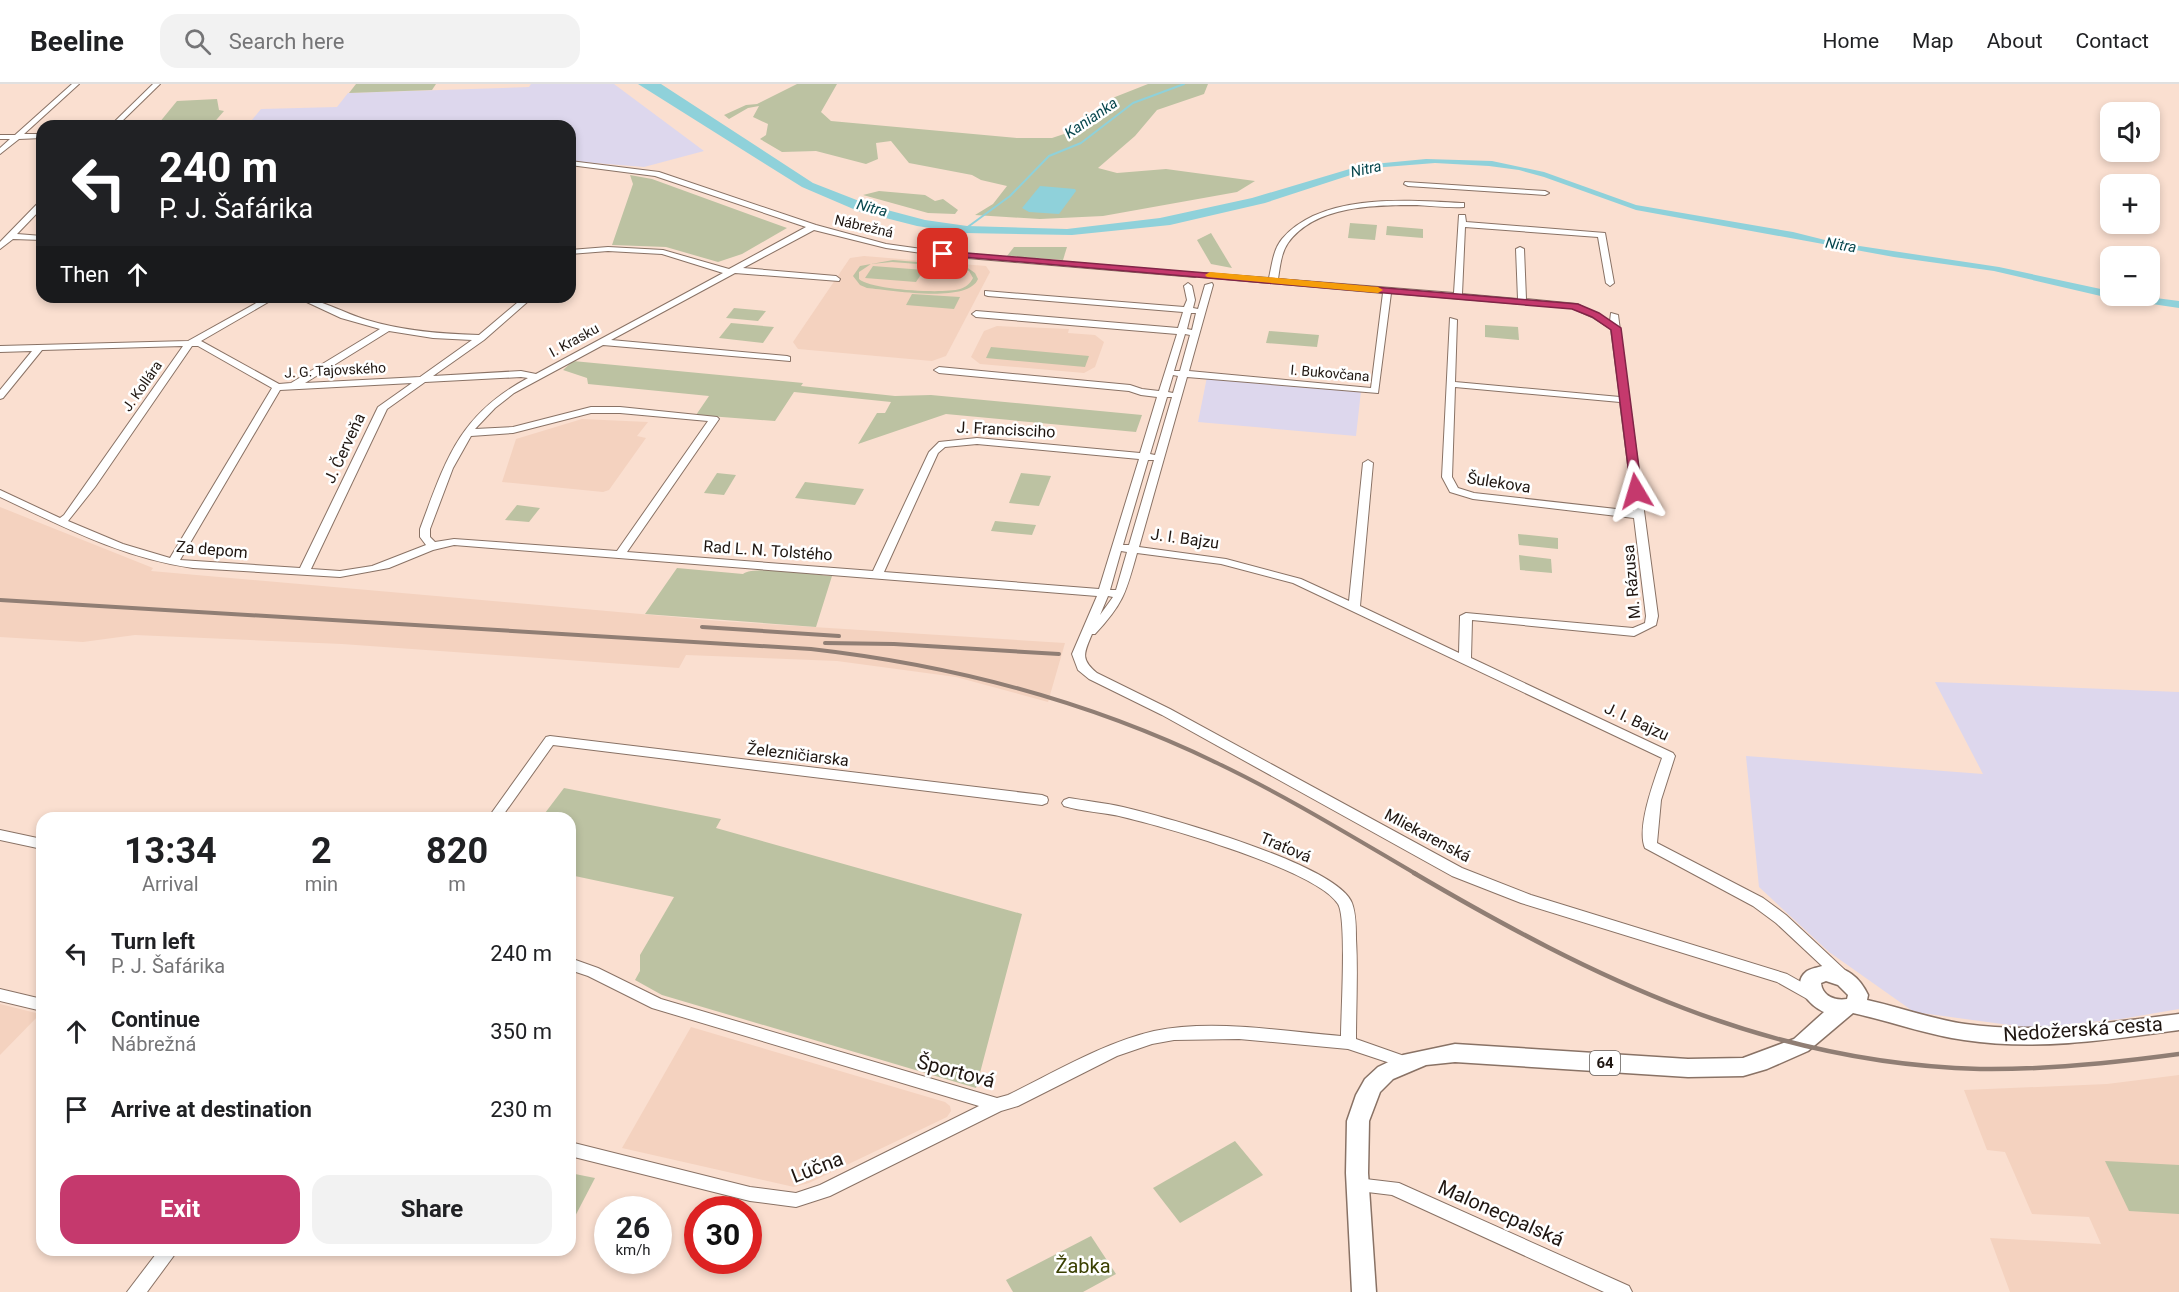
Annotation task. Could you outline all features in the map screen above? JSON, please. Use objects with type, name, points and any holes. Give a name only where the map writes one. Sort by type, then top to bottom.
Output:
[{"type":"main road","points":[[1830,973],[1843,977],[1831,997],[1830,973]]},
{"type":"main road","name":"Nedožerská cesta","points":[[1831,997],[1964,1032],[2011,1036],[2117,1030],[2179,1022]]},
{"type":"main road","name":"64","points":[[1364,1292],[1355,1132],[1358,1115],[1372,1086],[1384,1074],[1405,1062],[1455,1053],[1678,1068],[1743,1067],[1760,1063],[1801,1045],[1831,997]]},
{"type":"street","points":[[0,152],[76,84]]},
{"type":"street","points":[[124,120],[157,84]]},
{"type":"street","points":[[0,137],[36,136]]},
{"type":"street","name":"Nábrežná","points":[[576,164],[656,174],[813,227],[886,246],[1239,278]]},
{"type":"street","points":[[1408,184],[1545,193]]},
{"type":"street","points":[[1458,297],[1462,224],[1461,188]]},
{"type":"street","points":[[1274,281],[1285,242],[1296,231],[1313,220],[1345,209],[1367,206],[1411,202],[1461,205]]},
{"type":"street","points":[[0,247],[36,210]]},
{"type":"street","points":[[1462,224],[1602,235],[1610,283]]},
{"type":"street","name":"I. Krasku","points":[[431,545],[425,537],[425,529],[455,450],[466,433],[496,403],[538,376],[813,227]]},
{"type":"street","points":[[11,236],[36,238]]},
{"type":"street","points":[[1520,249],[1522,302]]},
{"type":"street","points":[[576,251],[663,252],[732,271],[836,279]]},
{"type":"street","name":"Nábrežná","points":[[1153,272],[1186,284]]},
{"type":"street","points":[[1199,275],[1209,278],[1210,284],[1200,311],[1120,594],[1110,611],[1084,638],[1103,594],[1118,547],[1191,300],[1185,277],[1199,275]]},
{"type":"street","points":[[1186,284],[1199,287],[1239,278],[1574,306],[1616,328]]},
{"type":"street","name":"I. Bukovčana","points":[[1183,374],[1375,390],[1388,291]]},
{"type":"street","points":[[988,293],[1200,311]]},
{"type":"street","name":"J. Kollára","points":[[62,521],[68,517],[190,343],[262,303]]},
{"type":"street","points":[[314,303],[349,319],[386,329],[429,337],[481,338]]},
{"type":"street","name":"J. Červeňa","points":[[304,572],[376,417],[392,399],[481,338],[522,303]]},
{"type":"street","name":"M. Rázusa","points":[[1465,659],[1466,616],[1620,631],[1644,629],[1650,625],[1652,616],[1616,328],[1610,313],[1595,315]]},
{"type":"street","points":[[976,314],[1194,332]]},
{"type":"street","name":"Šulekova","points":[[1453,320],[1447,477],[1454,490],[1473,496],[1639,515]]},
{"type":"street","points":[[293,386],[386,329]]},
{"type":"street","points":[[601,342],[787,359]]},
{"type":"street","name":"J. G. Tajovského","points":[[0,349],[200,343],[277,387],[521,374],[538,376]]},
{"type":"street","points":[[0,396],[40,347]]},
{"type":"street","points":[[939,370],[1130,388],[1176,396]]},
{"type":"street","points":[[1169,372],[1183,374]]},
{"type":"street","points":[[1450,384],[1626,400]]},
{"type":"street","points":[[173,563],[277,387]]},
{"type":"street","points":[[466,433],[513,430],[591,410],[620,410],[714,419],[620,555]]},
{"type":"street","name":"J. Francisciho","points":[[877,575],[934,452],[942,444],[976,441],[1144,457]]},
{"type":"street","points":[[1144,457],[1159,458]]},
{"type":"street","points":[[1354,607],[1368,463]]},
{"type":"street","name":"Za depom","points":[[0,493],[137,552],[173,563],[340,574],[377,569],[431,545]]},
{"type":"street","name":"Rad L. N. Tolstého","points":[[431,545],[454,542],[475,543],[1120,594]]},
{"type":"street","name":"J. I. Bajzu","points":[[1118,547],[1222,561],[1297,581],[1669,756],[1653,802],[1649,823],[1650,845],[1758,902],[1843,977]]},
{"type":"street","name":"Mliekarenská","points":[[1084,638],[1078,658],[1082,667],[1093,676],[1166,712],[1456,872],[1526,899],[1782,978],[1831,997]]},
{"type":"street","name":"Železničiarska","points":[[498,812],[550,740],[1042,800]]},
{"type":"street","name":"Traťová","points":[[1069,803],[1120,812],[1206,837],[1266,857],[1335,890],[1348,910],[1348,1043]]},
{"type":"street","points":[[0,835],[36,843]]},
{"type":"street","points":[[1808,945],[1831,997]]},
{"type":"street","name":"Športová","points":[[576,966],[600,972],[657,1004],[997,1105],[1012,1101],[1112,1051],[1152,1038],[1206,1032],[1348,1043],[1405,1062]]},
{"type":"street","points":[[0,994],[36,1003]]},
{"type":"street","name":"Lúčna","points":[[576,1150],[750,1194],[796,1200],[824,1191],[997,1105]]},
{"type":"street","name":"Malonecpalská","points":[[1358,1185],[1393,1188],[1623,1292]]},
{"type":"street","points":[[136,1292],[164,1256]]},
{"type":"shaded area","points":[[531,84],[614,84],[704,151],[644,167],[576,161],[576,120],[252,120],[261,109],[337,107],[348,93],[529,87]]},
{"type":"shaded area","points":[[864,256],[986,266],[990,272],[946,356],[932,361],[798,349],[793,342],[850,258]]},
{"type":"shaded area","points":[[997,326],[1069,329],[1068,333],[1095,335],[1104,342],[1095,367],[1084,373],[980,364],[971,357],[984,331]]},
{"type":"shaded area","points":[[1207,377],[1361,391],[1356,436],[1198,422]]},
{"type":"shaded area","points":[[582,419],[648,422],[637,436],[646,438],[609,490],[603,492],[502,482],[516,439]]},
{"type":"shaded area","points":[[0,507],[153,568],[151,571],[720,621],[1065,643],[1048,702],[956,677],[837,661],[686,655],[679,668],[342,644],[135,635],[83,642],[0,637]]},
{"type":"shaded area","points":[[1935,682],[2179,692],[2179,1009],[2121,1019],[2031,1028],[1914,1012],[1829,952],[1759,887],[1746,756],[1983,774]]},
{"type":"shaded area","points":[[0,1004],[36,1013],[36,1018],[0,1055]]},
{"type":"shaded area","points":[[691,1027],[945,1102],[950,1106],[951,1111],[947,1117],[809,1183],[794,1187],[622,1148]]},
{"type":"shaded area","points":[[2179,1075],[2179,1292],[2010,1292],[1990,1238],[2101,1244],[2089,1217],[2032,1214],[2005,1152],[1987,1150],[1964,1090],[2107,1084]]},
{"type":"green space","points":[[356,84],[436,84],[432,90],[349,93]]},
{"type":"green space","points":[[797,84],[837,84],[821,112],[831,121],[1017,138],[1052,138],[1070,132],[1115,97],[1148,84],[1208,84],[1204,94],[1157,110],[1135,136],[1098,168],[1117,173],[1166,169],[1255,181],[1237,192],[1103,216],[1040,219],[975,215],[993,204],[1007,186],[981,180],[972,175],[909,163],[891,141],[876,143],[878,159],[866,164],[816,151],[782,152],[760,139],[766,135],[768,124],[753,117],[759,106],[748,108],[729,119],[724,115],[746,105],[757,104]]},
{"type":"green space","points":[[217,99],[219,110],[224,111],[216,120],[161,120],[177,101]]},
{"type":"green space","points":[[630,175],[652,179],[787,228],[742,254],[718,262],[666,247],[612,245],[633,184]]},
{"type":"green space","points":[[879,191],[925,195],[935,201],[943,199],[958,210],[955,214],[928,213],[863,195]]},
{"type":"green space","points":[[1350,223],[1377,225],[1375,240],[1348,238]]},
{"type":"green space","points":[[1387,226],[1423,229],[1423,238],[1386,235]]},
{"type":"green space","points":[[1211,233],[1232,268],[1211,264],[1197,240]]},
{"type":"green space","points":[[1014,247],[1067,247],[1063,260],[1007,256]]},
{"type":"green space","points":[[893,260],[965,266],[975,273],[978,279],[971,287],[960,291],[910,293],[867,288],[860,285],[853,276],[860,266],[871,264]],"holes":[[[892,262],[957,267],[969,271],[973,278],[969,284],[960,289],[924,291],[877,286],[859,279],[859,272],[871,264]]]},
{"type":"green space","points":[[873,266],[924,270],[916,282],[865,278]]},
{"type":"green space","points":[[912,294],[960,297],[954,309],[906,305]]},
{"type":"green space","points":[[734,308],[766,311],[758,321],[726,318]]},
{"type":"green space","points":[[731,323],[774,327],[763,343],[719,338]]},
{"type":"green space","points":[[1485,325],[1518,327],[1519,340],[1485,337]]},
{"type":"green space","points":[[1269,331],[1319,335],[1317,347],[1266,343]]},
{"type":"green space","points":[[991,347],[1089,356],[1085,367],[986,358]]},
{"type":"green space","points":[[573,361],[803,383],[801,386],[895,396],[931,395],[1142,415],[1136,432],[946,414],[858,444],[877,413],[885,413],[891,402],[794,392],[775,421],[696,415],[709,396],[588,384],[587,378],[563,370]]},
{"type":"green space","points":[[717,473],[736,475],[724,495],[704,493]]},
{"type":"green space","points":[[1021,473],[1051,476],[1039,506],[1009,503]]},
{"type":"green space","points":[[805,482],[864,489],[855,505],[795,498]]},
{"type":"green space","points":[[517,505],[540,508],[529,522],[505,520]]},
{"type":"green space","points":[[995,521],[1036,525],[1032,535],[991,531]]},
{"type":"green space","points":[[1518,534],[1558,538],[1558,549],[1519,545]]},
{"type":"green space","points":[[1519,555],[1551,559],[1552,573],[1520,570]]},
{"type":"green space","points":[[677,568],[743,574],[749,571],[772,570],[832,576],[816,627],[645,614]]},
{"type":"green space","points":[[564,788],[721,819],[716,828],[1022,914],[976,1088],[662,995],[635,980],[640,971],[640,955],[674,897],[576,876],[576,812],[546,812]]},
{"type":"green space","points":[[1235,1141],[1263,1175],[1180,1223],[1153,1188]]},
{"type":"green space","points":[[2105,1161],[2179,1165],[2179,1214],[2129,1211]]},
{"type":"green space","points":[[576,1174],[595,1178],[576,1214]]},
{"type":"green space","name":"Žabka","points":[[1091,1236],[1116,1274],[1083,1292],[1013,1292],[1006,1280]]},
{"type":"water","name":"Nitra","points":[[638,84],[661,84],[813,183],[872,206],[925,220],[967,226],[1067,229],[1160,218],[1252,198],[1363,165],[1426,159],[1492,161],[1544,172],[1636,205],[1793,232],[1833,242],[1999,267],[2100,289],[2100,296],[1994,271],[1894,257],[1636,210],[1544,177],[1519,170],[1489,166],[1435,163],[1372,168],[1265,203],[1170,225],[1072,235],[964,233],[917,226],[858,211],[802,187]]},
{"type":"water","points":[[1040,186],[1075,189],[1076,191],[1059,214],[1029,212],[1022,208]]},
{"type":"water","points":[[2160,299],[2179,301],[2179,308],[2160,305]]},
{"type":"waterway","name":"Kanianka","points":[[965,229],[1010,196],[1049,156],[1081,143],[1133,103],[1184,84]]},
{"type":"railway","points":[[0,600],[811,649],[916,665],[968,676],[1069,704],[1169,741],[1268,789],[1416,874]]},
{"type":"railway","points":[[702,627],[839,636]]},
{"type":"railway","points":[[825,643],[894,644],[1059,654]]},
{"type":"railway","points":[[1414,873],[1548,947],[1616,980],[1685,1008],[1755,1032],[1827,1051],[1902,1063],[1980,1069],[2080,1065],[2179,1054]]},
{"type":"slow traffic","points":[[1210,275],[1378,290]]},
{"type":"route","points":[[943,254],[1574,306],[1616,328],[1636,491]]}]
